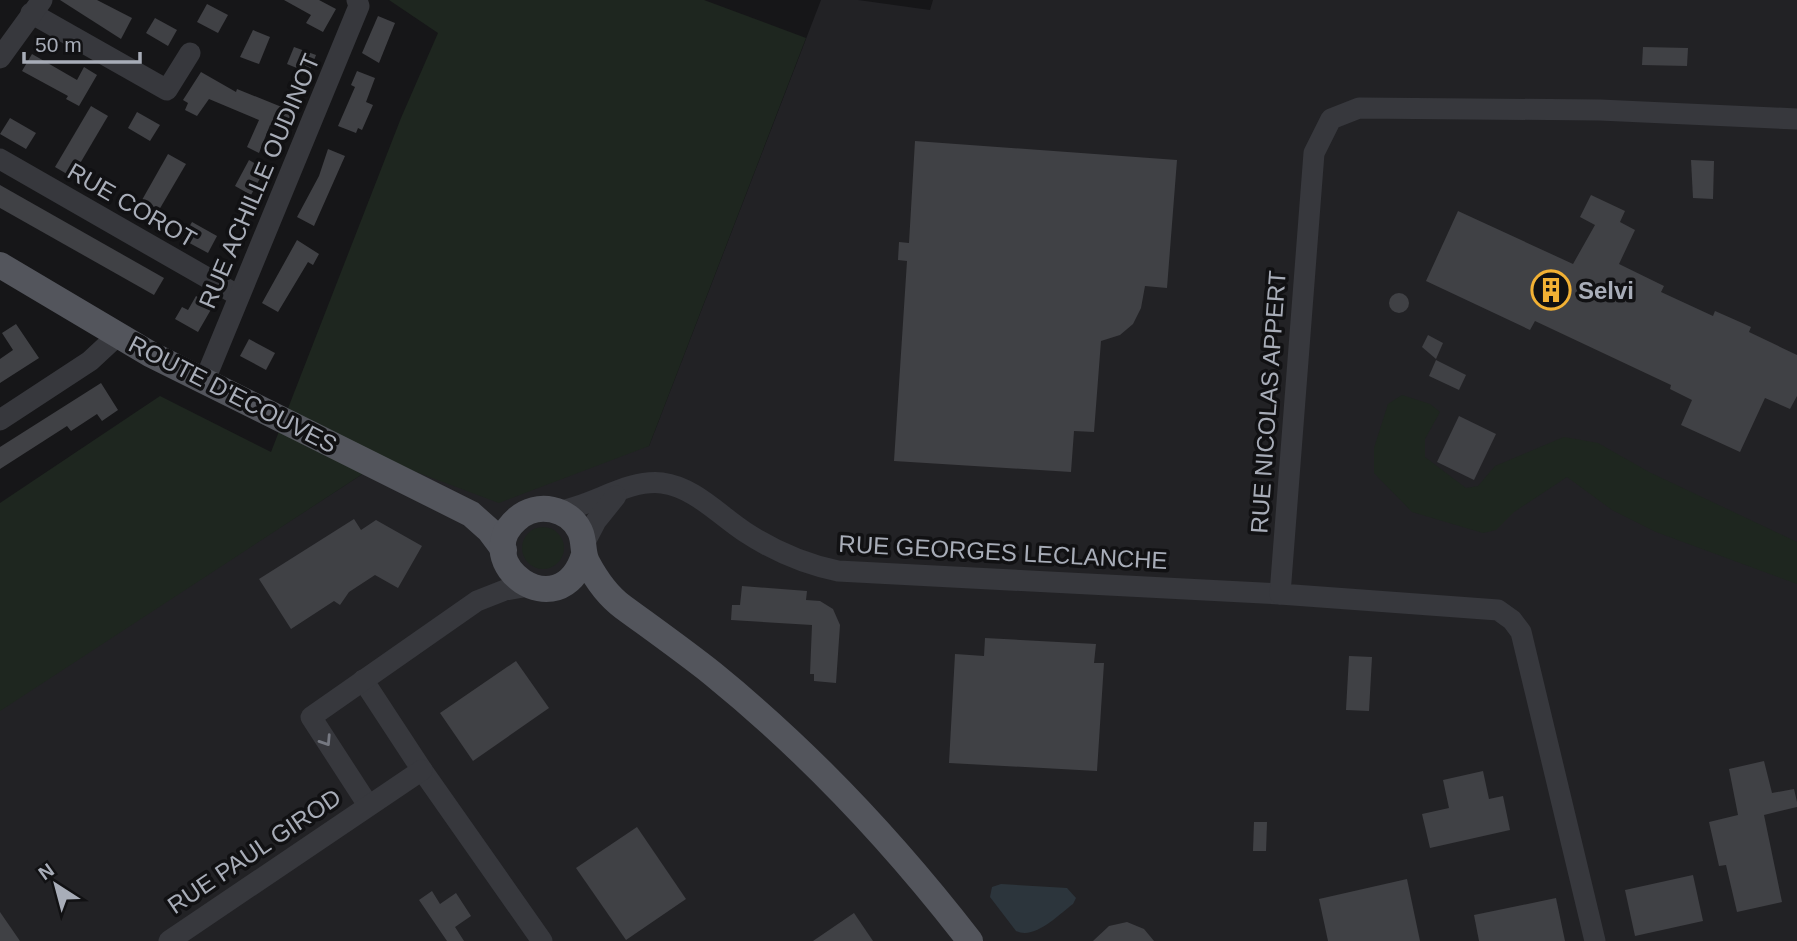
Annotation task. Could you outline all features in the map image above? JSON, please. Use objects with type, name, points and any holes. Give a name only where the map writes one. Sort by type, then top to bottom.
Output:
[{"type":"main road","name":"ROUTE D'ECOUVES","points":[[0,265],[204,382],[471,514]]},
{"type":"main road","points":[[471,514],[495,520],[516,519],[537,509],[559,511],[576,524],[597,580],[617,603],[713,675],[816,767],[885,837],[970,941]]},
{"type":"main road","points":[[471,514],[489,530],[505,556],[511,572],[529,586],[555,587],[617,603]]},
{"type":"main road","points":[[505,556],[505,539],[516,519]]},
{"type":"main road","points":[[555,587],[574,576],[584,550]]},
{"type":"street","name":"RUE ACHILLE OUDINOT","points":[[204,382],[359,6],[357,0]]},
{"type":"street","points":[[0,58],[36,7],[167,90],[190,53]]},
{"type":"street","name":"RUE NICOLAS APPERT","points":[[1280,594],[1314,153],[1331,119],[1359,108],[1378,108],[1600,110],[1797,119]]},
{"type":"street","name":"RUE COROT","points":[[0,159],[239,296]]},
{"type":"street","points":[[0,419],[90,361],[118,335]]},
{"type":"street","name":"RUE GEORGES LECLANCHE","points":[[559,511],[651,483],[674,486],[785,554],[821,567],[852,573],[1280,594]]},
{"type":"street","points":[[584,550],[596,520],[620,492]]},
{"type":"street","points":[[369,805],[311,717],[477,601],[496,580],[505,556]]},
{"type":"street","points":[[477,601],[505,590],[529,586]]},
{"type":"street","points":[[1280,594],[1498,610],[1512,620],[1521,632],[1595,941]]},
{"type":"street","points":[[363,680],[422,770],[542,941]]},
{"type":"street","name":"RUE PAUL GIROD","points":[[169,941],[422,770]]},
{"type":"shaded area","points":[[389,0],[704,0],[806,38],[649,446],[499,503],[384,460],[0,711],[0,503],[160,396],[271,452],[401,118],[438,33]]},
{"type":"shaded area","points":[[821,0],[858,0],[930,10],[933,0],[1797,0],[1797,941],[0,941],[0,709],[384,460],[649,446]]},
{"type":"shaded area","points":[[1402,395],[1430,404],[1440,412],[1425,439],[1425,457],[1466,488],[1478,486],[1495,466],[1564,437],[1598,443],[1649,472],[1797,542],[1797,584],[1656,532],[1612,510],[1567,477],[1514,512],[1496,530],[1483,533],[1412,512],[1374,473],[1374,448],[1388,404]]},
{"type":"shaded area","points":[[543,527],[558,533],[564,548],[558,563],[543,569],[528,563],[522,548],[528,533]]},
{"type":"shaded area","points":[[1001,884],[1067,888],[1076,898],[1073,904],[1046,925],[1023,933],[1016,931],[990,897],[992,887]]},
{"type":"building","points":[[60,0],[97,0],[132,18],[121,39]]},
{"type":"building","points":[[284,0],[319,0],[336,9],[323,32],[306,23],[311,15]]},
{"type":"building","points":[[207,4],[228,15],[218,33],[197,22]]},
{"type":"building","points":[[378,16],[395,23],[379,63],[362,53]]},
{"type":"building","points":[[155,18],[177,30],[168,46],[146,33]]},
{"type":"building","points":[[253,30],[270,37],[259,64],[240,57]]},
{"type":"building","points":[[294,47],[316,55],[309,73],[287,64]]},
{"type":"building","points":[[1643,47],[1688,48],[1687,66],[1642,65]]},
{"type":"building","points":[[32,54],[77,80],[84,67],[97,75],[79,106],[66,99],[68,96],[22,71]]},
{"type":"building","points":[[357,71],[375,78],[366,102],[373,105],[362,130],[358,128],[356,133],[338,126],[355,87],[351,85]]},
{"type":"building","points":[[201,72],[236,92],[237,89],[294,112],[286,131],[270,125],[259,153],[247,147],[259,120],[209,99],[197,116],[185,110],[188,103],[183,100]]},
{"type":"building","points":[[91,106],[108,116],[72,177],[55,167]]},
{"type":"building","points":[[137,112],[160,125],[150,141],[128,128]]},
{"type":"building","points":[[10,118],[36,133],[26,149],[0,134]]},
{"type":"building","points":[[915,141],[1177,160],[1167,288],[1145,286],[1141,308],[1133,324],[1120,335],[1101,341],[1094,432],[1074,431],[1071,472],[894,461],[907,261],[898,260],[899,242],[909,243]]},
{"type":"building","points":[[328,149],[345,156],[314,226],[297,217],[319,176]]},
{"type":"building","points":[[168,154],[186,164],[159,210],[142,200]]},
{"type":"building","points":[[249,160],[265,169],[251,195],[235,186]]},
{"type":"building","points":[[1691,160],[1714,161],[1713,199],[1693,198]]},
{"type":"building","points":[[0,185],[164,278],[154,295],[0,208]]},
{"type":"building","name":"Selvi","points":[[1591,195],[1625,211],[1620,222],[1635,230],[1619,264],[1664,286],[1661,292],[1713,316],[1715,311],[1751,327],[1749,332],[1797,355],[1797,396],[1790,409],[1765,398],[1740,452],[1681,425],[1692,400],[1670,389],[1671,385],[1535,321],[1530,330],[1426,281],[1458,211],[1573,264],[1595,225],[1580,217]]},
{"type":"building","points":[[192,222],[217,236],[208,253],[182,239]]},
{"type":"building","points":[[297,240],[319,254],[313,265],[308,262],[278,312],[262,303]]},
{"type":"building","points":[[1399,293],[1406,296],[1409,303],[1406,310],[1399,313],[1392,310],[1389,303],[1392,296]]},
{"type":"building","points":[[196,296],[213,306],[198,332],[175,319],[182,307],[188,310]]},
{"type":"building","points":[[16,324],[39,358],[0,383],[0,359],[13,350],[2,333]]},
{"type":"building","points":[[1428,335],[1443,343],[1436,359],[1422,347]]},
{"type":"building","points":[[249,339],[275,353],[266,370],[240,356]]},
{"type":"building","points":[[1436,360],[1466,375],[1459,390],[1429,376]]},
{"type":"building","points":[[101,383],[118,410],[102,421],[97,414],[71,431],[67,426],[0,469],[0,447]]},
{"type":"building","points":[[1459,416],[1496,434],[1474,480],[1437,462]]},
{"type":"building","points":[[354,519],[361,530],[376,520],[422,546],[398,588],[375,575],[349,592],[340,605],[334,601],[291,629],[259,579]]},
{"type":"building","points":[[742,586],[807,591],[806,600],[820,601],[833,609],[840,625],[836,683],[814,681],[814,674],[810,674],[812,625],[731,620],[732,605],[740,605]]},
{"type":"building","points":[[985,638],[1096,644],[1094,663],[1104,663],[1097,771],[949,763],[955,654],[984,656]]},
{"type":"building","points":[[1349,656],[1372,657],[1369,711],[1346,710]]},
{"type":"building","points":[[516,661],[549,708],[473,761],[440,713]]},
{"type":"building","points":[[1764,761],[1772,793],[1794,789],[1797,802],[1797,807],[1764,815],[1782,902],[1737,912],[1726,865],[1719,866],[1709,822],[1738,815],[1729,769]]},
{"type":"building","points":[[1483,771],[1489,799],[1503,796],[1510,830],[1430,848],[1422,814],[1449,808],[1443,780]]},
{"type":"building","points":[[1254,822],[1267,822],[1266,851],[1253,851]]},
{"type":"building","points":[[637,827],[686,899],[626,940],[576,868]]},
{"type":"building","points":[[1693,875],[1703,921],[1635,936],[1625,890]]},
{"type":"building","points":[[1407,879],[1420,941],[1328,941],[1319,899]]},
{"type":"building","points":[[432,891],[440,904],[456,893],[471,916],[455,927],[464,941],[447,941],[419,900]]},
{"type":"building","points":[[1556,898],[1565,941],[1479,941],[1474,915]]},
{"type":"building","points":[[0,912],[20,941],[0,941]]},
{"type":"building","points":[[854,913],[873,941],[813,941]]},
{"type":"building","points":[[1127,922],[1144,929],[1154,941],[1093,941],[1109,926]]},
{"type":"place","name":"Selvi","points":[[1551,290]]}]
